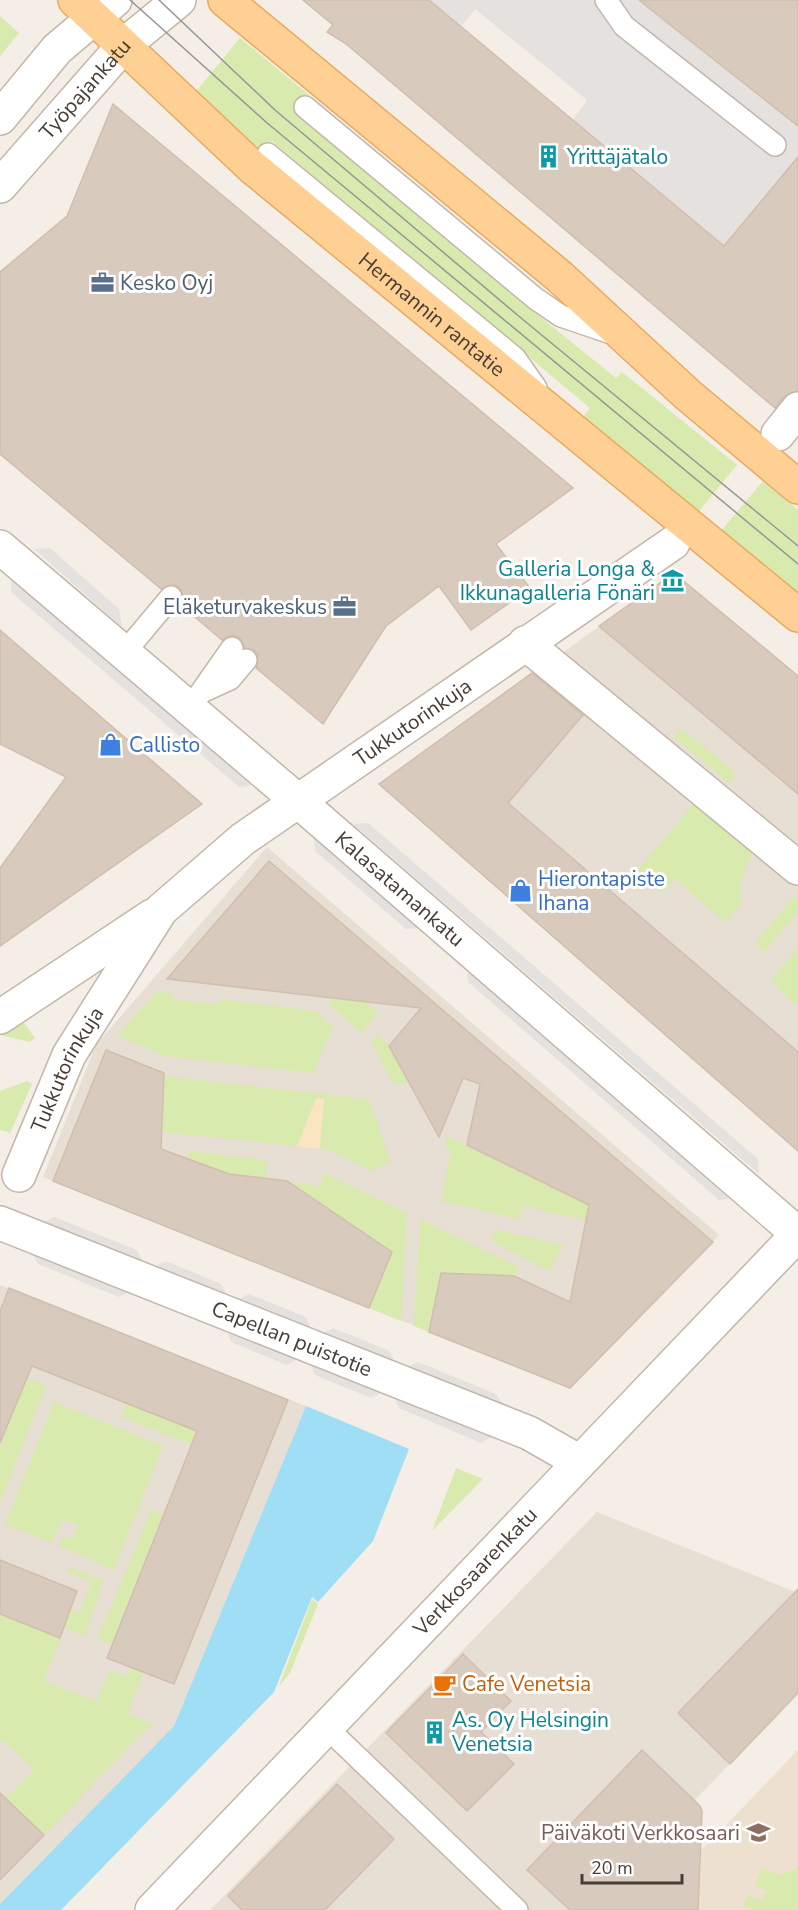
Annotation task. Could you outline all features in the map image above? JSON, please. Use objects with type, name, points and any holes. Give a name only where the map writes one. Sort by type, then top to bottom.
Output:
[{"type":"main road","points":[[225,0],[559,276],[688,395],[798,487]]},
{"type":"main road","name":"Hermannin rantatie","points":[[94,6],[124,45],[252,167],[798,615]]},
{"type":"street","name":"Työpajankatu","points":[[0,186],[124,45],[179,0]]},
{"type":"street","name":"Työpajankatu","points":[[0,118],[94,6]]},
{"type":"street","name":"Tukkutorinkuja","points":[[0,1017],[161,910],[243,839],[673,543]]},
{"type":"street","name":"Kalasatamankatu","points":[[0,547],[124,653],[198,699],[298,801],[798,1234]]},
{"type":"street","points":[[525,643],[798,868]]},
{"type":"street","name":"Tukkutorinkuja","points":[[20,1175],[69,1055],[161,910]]},
{"type":"street","name":"Capellan puistotie","points":[[0,1223],[529,1433],[578,1461]]},
{"type":"street","name":"Verkkosaarenkatu","points":[[152,1910],[578,1461],[798,1234]]},
{"type":"lane","points":[[606,0],[624,26],[775,145]]},
{"type":"lane","points":[[305,107],[544,304],[561,316],[626,337]]},
{"type":"lane","points":[[268,154],[515,358],[558,418]]},
{"type":"lane","points":[[124,653],[171,597]]},
{"type":"lane","points":[[198,699],[230,679],[239,654]]},
{"type":"lane","points":[[326,1727],[517,1910]]},
{"type":"shaded area","points":[[429,0],[650,0],[647,6],[796,124],[798,122],[798,157],[724,246],[573,120],[587,100],[475,9],[461,27]]},
{"type":"shaded area","points":[[50,548],[119,609],[122,627],[34,549]]},
{"type":"shaded area","points":[[674,573],[798,677],[798,1151],[379,784]]},
{"type":"shaded area","points":[[11,577],[254,785],[239,787],[11,592]]},
{"type":"shaded area","points":[[368,823],[758,1159],[759,1174],[353,824]]},
{"type":"shaded area","points":[[314,837],[421,928],[406,929],[315,851]]},
{"type":"shaded area","points":[[267,847],[719,1235],[570,1388],[43,1177],[96,1045]]},
{"type":"shaded area","points":[[467,968],[734,1198],[719,1200],[468,982]]},
{"type":"shaded area","points":[[54,1217],[137,1250],[143,1263],[42,1223]]},
{"type":"shaded area","points":[[31,1250],[131,1291],[119,1297],[38,1264]]},
{"type":"shaded area","points":[[166,1261],[221,1284],[228,1296],[153,1267]]},
{"type":"shaded area","points":[[0,1285],[306,1406],[174,1726],[0,1904]]},
{"type":"shaded area","points":[[249,1294],[306,1317],[312,1330],[236,1300]]},
{"type":"shaded area","points":[[226,1328],[299,1358],[287,1365],[231,1342]]},
{"type":"shaded area","points":[[333,1328],[390,1351],[395,1363],[321,1334]]},
{"type":"shaded area","points":[[309,1361],[383,1392],[371,1398],[315,1375]]},
{"type":"shaded area","points":[[418,1362],[496,1394],[505,1407],[405,1368]]},
{"type":"shaded area","points":[[394,1395],[494,1436],[481,1443],[399,1408]]},
{"type":"shaded area","points":[[597,1512],[798,1593],[798,1693],[589,1910],[210,1910]]},
{"type":"shaded area","name":"Päiväkoti Verkkosaari","points":[[798,1750],[798,1910],[642,1910],[727,1824]]},
{"type":"green space","points":[[0,16],[19,33],[0,56]]},
{"type":"green space","points":[[240,38],[309,95],[295,112],[616,378],[622,372],[737,465],[698,512],[582,419],[590,408],[272,141],[257,157],[193,95]]},
{"type":"green space","points":[[763,481],[798,510],[798,594],[721,531]]},
{"type":"green space","points":[[681,728],[736,773],[729,783],[674,737]]},
{"type":"green space","points":[[699,797],[758,846],[744,873],[741,889],[742,903],[725,922],[675,879],[662,893],[637,871]]},
{"type":"green space","points":[[794,896],[798,899],[798,912],[764,952],[755,943]]},
{"type":"green space","points":[[798,948],[798,1000],[795,1006],[771,980]]},
{"type":"green space","points":[[156,992],[172,993],[172,999],[218,1004],[219,999],[316,1011],[333,1027],[313,1073],[166,1056],[117,1036]]},
{"type":"green space","points":[[330,998],[366,1002],[378,1013],[361,1033],[329,1004]]},
{"type":"green space","points":[[16,1012],[35,1038],[30,1042],[0,1035],[0,1023]]},
{"type":"green space","points":[[377,1035],[389,1046],[409,1083],[393,1083],[371,1042]]},
{"type":"green space","points":[[164,1076],[369,1099],[390,1161],[371,1171],[329,1150],[320,1149],[324,1099],[316,1098],[297,1146],[161,1132]]},
{"type":"green space","points":[[27,1081],[32,1084],[10,1133],[0,1130],[0,1091]]},
{"type":"green space","points":[[447,1136],[589,1205],[586,1220],[522,1206],[520,1219],[441,1201],[451,1150],[445,1147]]},
{"type":"green space","points":[[189,1151],[267,1160],[265,1179],[229,1174],[188,1159]]},
{"type":"green space","points":[[324,1173],[407,1213],[401,1321],[369,1308],[392,1251],[287,1181],[322,1186]]},
{"type":"green space","points":[[420,1219],[519,1267],[514,1276],[441,1273],[429,1332],[414,1326]]},
{"type":"green space","points":[[494,1229],[564,1245],[552,1263],[552,1272],[492,1242]]},
{"type":"green space","points":[[27,1378],[46,1386],[0,1503],[0,1447]]},
{"type":"green space","points":[[54,1402],[163,1446],[114,1570],[59,1546],[63,1537],[73,1538],[78,1524],[62,1520],[52,1543],[5,1525]]},
{"type":"green space","points":[[127,1403],[197,1431],[191,1444],[121,1417]]},
{"type":"green space","points":[[456,1468],[483,1479],[432,1531]]},
{"type":"green space","points":[[151,1509],[163,1514],[112,1644],[98,1639]]},
{"type":"green space","points":[[68,1566],[104,1581],[84,1636],[64,1628],[71,1609],[80,1613],[92,1582],[66,1571]]},
{"type":"green space","points":[[312,1599],[318,1604],[290,1673],[279,1686]]},
{"type":"green space","points":[[0,1614],[60,1638],[44,1681],[97,1701],[110,1670],[127,1677],[132,1667],[143,1672],[128,1713],[155,1725],[143,1732],[44,1835],[6,1798],[34,1770],[3,1740],[0,1743]]},
{"type":"green space","points":[[798,1865],[798,1910],[754,1910],[743,1906],[748,1895],[762,1900],[766,1891],[755,1885],[762,1868],[779,1875],[796,1870]]},
{"type":"sand","points":[[316,1098],[324,1099],[320,1149],[297,1146]]},
{"type":"water","points":[[306,1406],[409,1449],[373,1541],[318,1602],[312,1597],[274,1692],[61,1910],[0,1910],[0,1904],[174,1726]]},
{"type":"building","name":"Yrittäjätalo","points":[[303,0],[429,0],[724,246],[798,157],[798,391],[784,397],[775,408],[345,43],[327,32],[333,25]]},
{"type":"building","points":[[639,0],[798,0],[798,126],[679,32]]},
{"type":"building","points":[[113,104],[573,488],[496,544],[530,588],[471,630],[439,586],[386,626],[323,724],[256,668],[258,655],[254,650],[245,648],[240,638],[233,635],[222,640],[181,605],[184,599],[180,588],[173,584],[161,589],[0,454],[0,272],[67,216]]},
{"type":"building","points":[[674,573],[798,676],[798,794],[599,626]]},
{"type":"building","points":[[0,630],[202,804],[0,946],[0,868],[66,777],[0,744]]},
{"type":"building","points":[[532,673],[583,715],[508,803],[798,1052],[798,1151],[379,784]]},
{"type":"building","points":[[269,861],[713,1242],[570,1388],[429,1332],[441,1273],[514,1276],[570,1302],[589,1205],[467,1145],[480,1084],[463,1078],[439,1137],[389,1046],[421,1008],[167,979]]},
{"type":"building","points":[[106,1050],[164,1073],[161,1149],[229,1174],[287,1181],[392,1252],[369,1308],[53,1181]]},
{"type":"building","points":[[9,1288],[288,1400],[174,1684],[107,1658],[197,1431],[32,1366],[0,1443],[0,1312]]},
{"type":"building","points":[[0,1560],[77,1591],[60,1638],[0,1614]]},
{"type":"building","points":[[798,1589],[798,1693],[730,1764],[678,1713]]},
{"type":"building","name":"As. Oy Helsingin Venetsia","points":[[463,1654],[511,1701],[481,1732],[514,1764],[467,1811],[386,1733]]},
{"type":"building","points":[[642,1750],[700,1806],[702,1811],[698,1910],[570,1910],[527,1870]]},
{"type":"building","points":[[337,1784],[394,1839],[325,1910],[242,1910],[228,1896]]},
{"type":"building","points":[[0,1793],[44,1835],[0,1880]]},
{"type":"tram line","points":[[130,0],[266,122],[798,564]]},
{"type":"tram line","points":[[159,0],[275,110],[521,318],[798,546]]},
{"type":"place","name":"Yrittäjätalo","points":[[549,157]]},
{"type":"place","name":"Kesko Oyj","points":[[102,283]]},
{"type":"place","name":"Galleria Longa & Ikkunagalleria Fönäri","points":[[673,581]]},
{"type":"place","name":"Eläketurvakeskus","points":[[345,607]]},
{"type":"place","name":"Callisto","points":[[111,745]]},
{"type":"place","name":"Hierontapiste Ihana","points":[[520,891]]},
{"type":"place","name":"Cafe Venetsia","points":[[444,1684]]},
{"type":"place","name":"As. Oy Helsingin Venetsia","points":[[434,1732]]},
{"type":"place","name":"Päiväkoti Verkkosaari","points":[[758,1833]]}]
